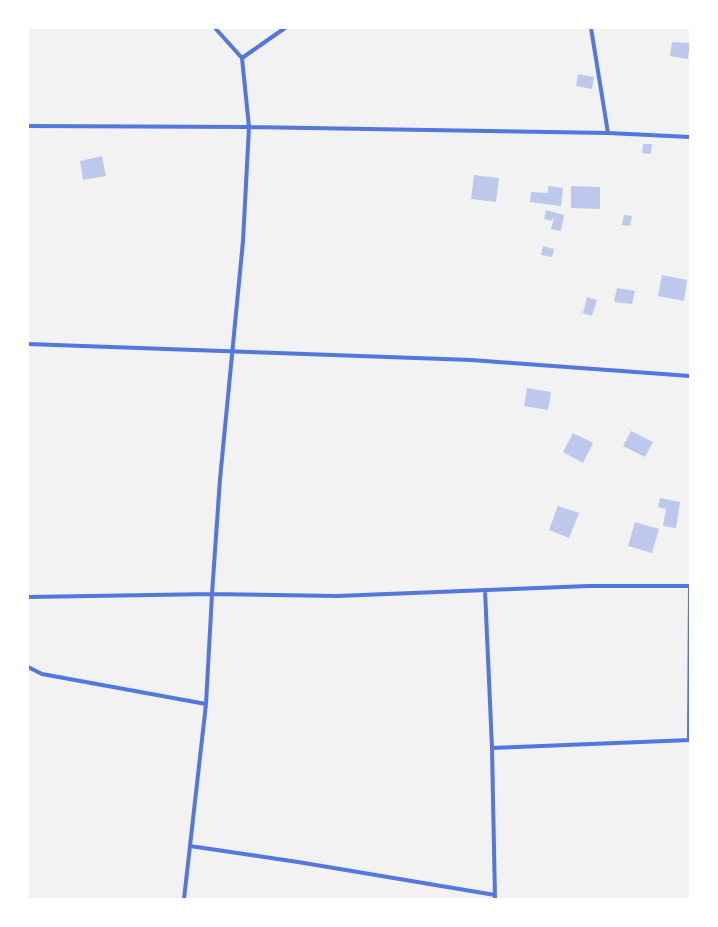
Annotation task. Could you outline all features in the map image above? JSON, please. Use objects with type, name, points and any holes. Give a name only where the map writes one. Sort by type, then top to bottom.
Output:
[{"type":"street","points":[[184,899],[206,704],[220,478],[243,241],[249,127],[242,58],[214,28]]},
{"type":"street","points":[[242,58],[285,28]]},
{"type":"street","points":[[592,28],[608,133]]},
{"type":"street","points":[[28,126],[249,127],[608,133],[690,137]]},
{"type":"street","points":[[28,344],[471,360],[690,376]]},
{"type":"street","points":[[28,598],[127,594],[337,596],[588,586],[690,586],[690,740],[492,748]]},
{"type":"street","points":[[190,846],[298,862],[495,897],[492,748],[485,590]]},
{"type":"street","points":[[28,667],[42,674],[206,704]]},
{"type":"building","points":[[672,42],[690,43],[688,59],[670,56]]},
{"type":"building","points":[[578,74],[594,77],[592,89],[576,86]]},
{"type":"building","points":[[643,144],[652,144],[651,154],[642,153]]},
{"type":"building","points":[[102,156],[106,176],[83,180],[80,161]]},
{"type":"building","points":[[474,175],[499,178],[496,202],[471,199]]},
{"type":"building","points":[[548,186],[563,188],[561,206],[530,202],[531,192],[548,193]]},
{"type":"building","points":[[571,186],[600,187],[600,209],[571,208]]},
{"type":"building","points":[[546,210],[564,215],[561,231],[551,229],[554,217],[551,221],[544,219]]},
{"type":"building","points":[[624,215],[632,216],[630,226],[622,225]]},
{"type":"building","points":[[543,246],[554,249],[552,257],[541,255]]},
{"type":"building","points":[[662,275],[687,280],[684,301],[658,296]]},
{"type":"building","points":[[617,288],[635,291],[632,304],[614,302]]},
{"type":"building","points":[[587,297],[597,300],[592,316],[583,313]]},
{"type":"building","points":[[527,388],[551,392],[548,410],[524,406]]},
{"type":"building","points":[[631,431],[653,442],[645,457],[623,446]]},
{"type":"building","points":[[573,433],[593,443],[583,463],[563,452]]},
{"type":"building","points":[[660,498],[680,502],[676,528],[663,526],[666,509],[658,507]]},
{"type":"building","points":[[558,506],[579,513],[569,538],[549,530]]},
{"type":"building","points":[[635,522],[659,529],[652,553],[628,546]]}]
